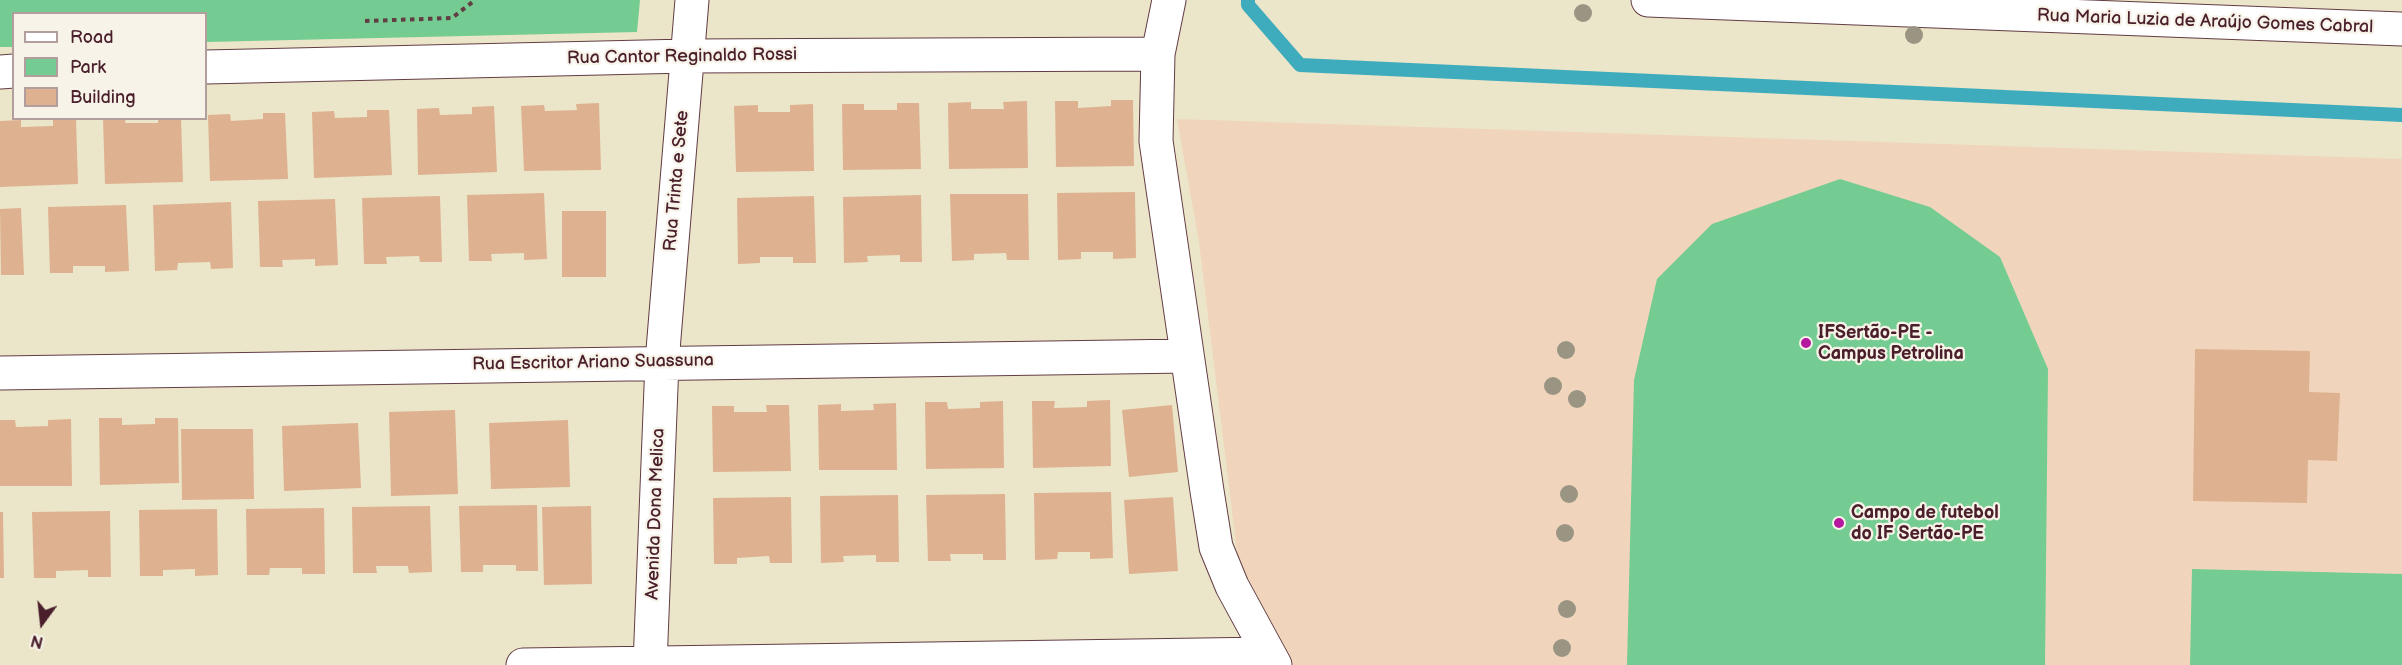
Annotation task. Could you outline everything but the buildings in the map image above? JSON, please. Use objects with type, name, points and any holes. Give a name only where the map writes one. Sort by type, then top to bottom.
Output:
[{"type":"street","name":"Rua Trinta e Sete","points":[[662,362],[692,0]]},
{"type":"street","points":[[523,665],[1272,659],[1233,586],[1216,547],[1156,141],[1158,54],[1169,0]]},
{"type":"street","name":"Rua Maria Luzia de Araújo Gomes Cabral","points":[[1648,0],[2236,12],[2402,29]]},
{"type":"street","name":"Rua Cantor Reginaldo Rossi","points":[[207,67],[688,56],[1158,54]]},
{"type":"street","name":"Rua Escritor Ariano Suassuna","points":[[0,373],[1187,356]]},
{"type":"street","name":"Avenida Dona Melica","points":[[650,664],[662,362]]},
{"type":"path","points":[[358,21],[452,18],[475,0]]},
{"type":"shaded area","name":"IFSertão-PE - Campus Petrolina","points":[[1177,119],[2402,159],[2402,665],[1293,665],[1238,560],[1199,242]]},
{"type":"green space","points":[[0,0],[640,0],[637,32],[207,42],[207,12],[12,12],[12,47],[0,47]]},
{"type":"green space","name":"Campo de futebol do IF Sertão-PE","points":[[1840,179],[1930,207],[2000,257],[2048,369],[2045,665],[1627,665],[1634,380],[1657,279],[1712,224]]},
{"type":"green space","points":[[2192,569],[2402,574],[2402,665],[2190,665]]},
{"type":"waterway","points":[[1248,0],[1248,5],[1300,65],[2402,115]]},
{"type":"place","name":"IFSertão-PE - Campus Petrolina","points":[[1806,343]]},
{"type":"place","name":"Campo de futebol do IF Sertão-PE","points":[[1839,523]]}]
